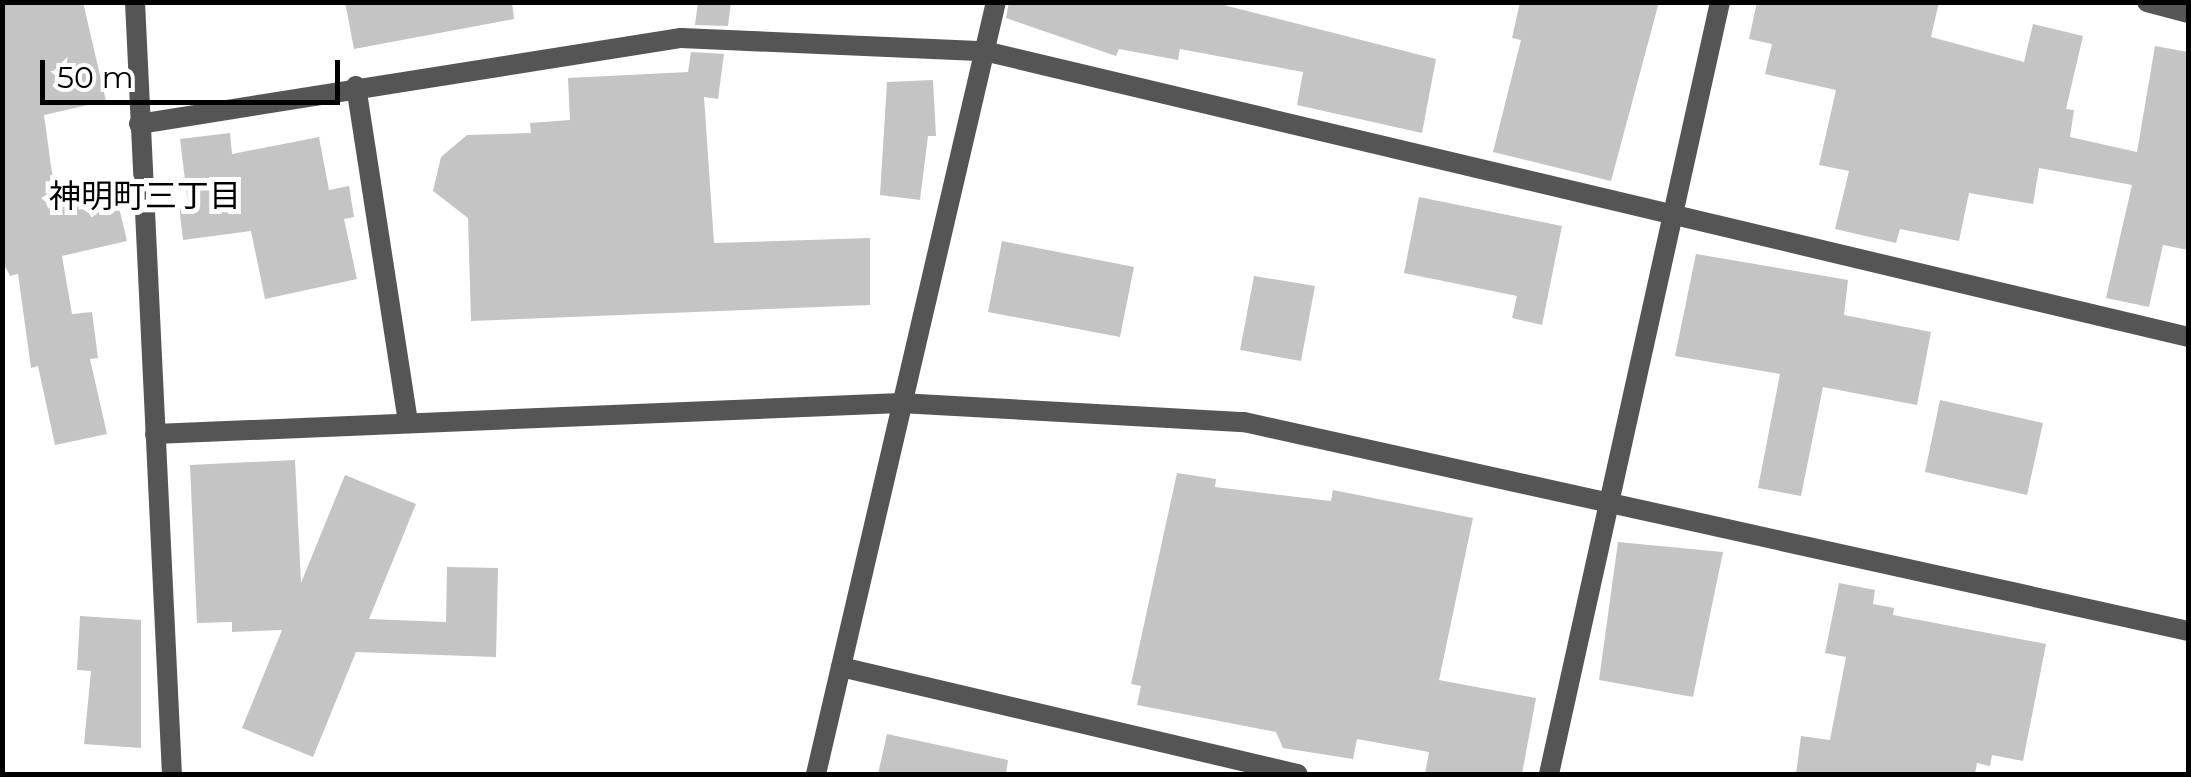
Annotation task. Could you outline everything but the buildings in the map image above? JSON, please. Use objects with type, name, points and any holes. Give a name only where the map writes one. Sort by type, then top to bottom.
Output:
[{"type":"street","points":[[136,2],[172,774]]},
{"type":"street","points":[[816,774],[996,2]]},
{"type":"street","points":[[1550,774],[1720,2]]},
{"type":"street","points":[[2147,2],[2188,13]]},
{"type":"street","points":[[139,124],[356,86],[681,38],[984,51],[2188,337]]},
{"type":"street","points":[[356,86],[408,421]]},
{"type":"street","points":[[155,434],[900,403],[1244,422],[2188,630]]},
{"type":"street","points":[[841,667],[1298,774]]},
{"type":"district","name":"神明町三丁目","points":[[145,196]]}]
